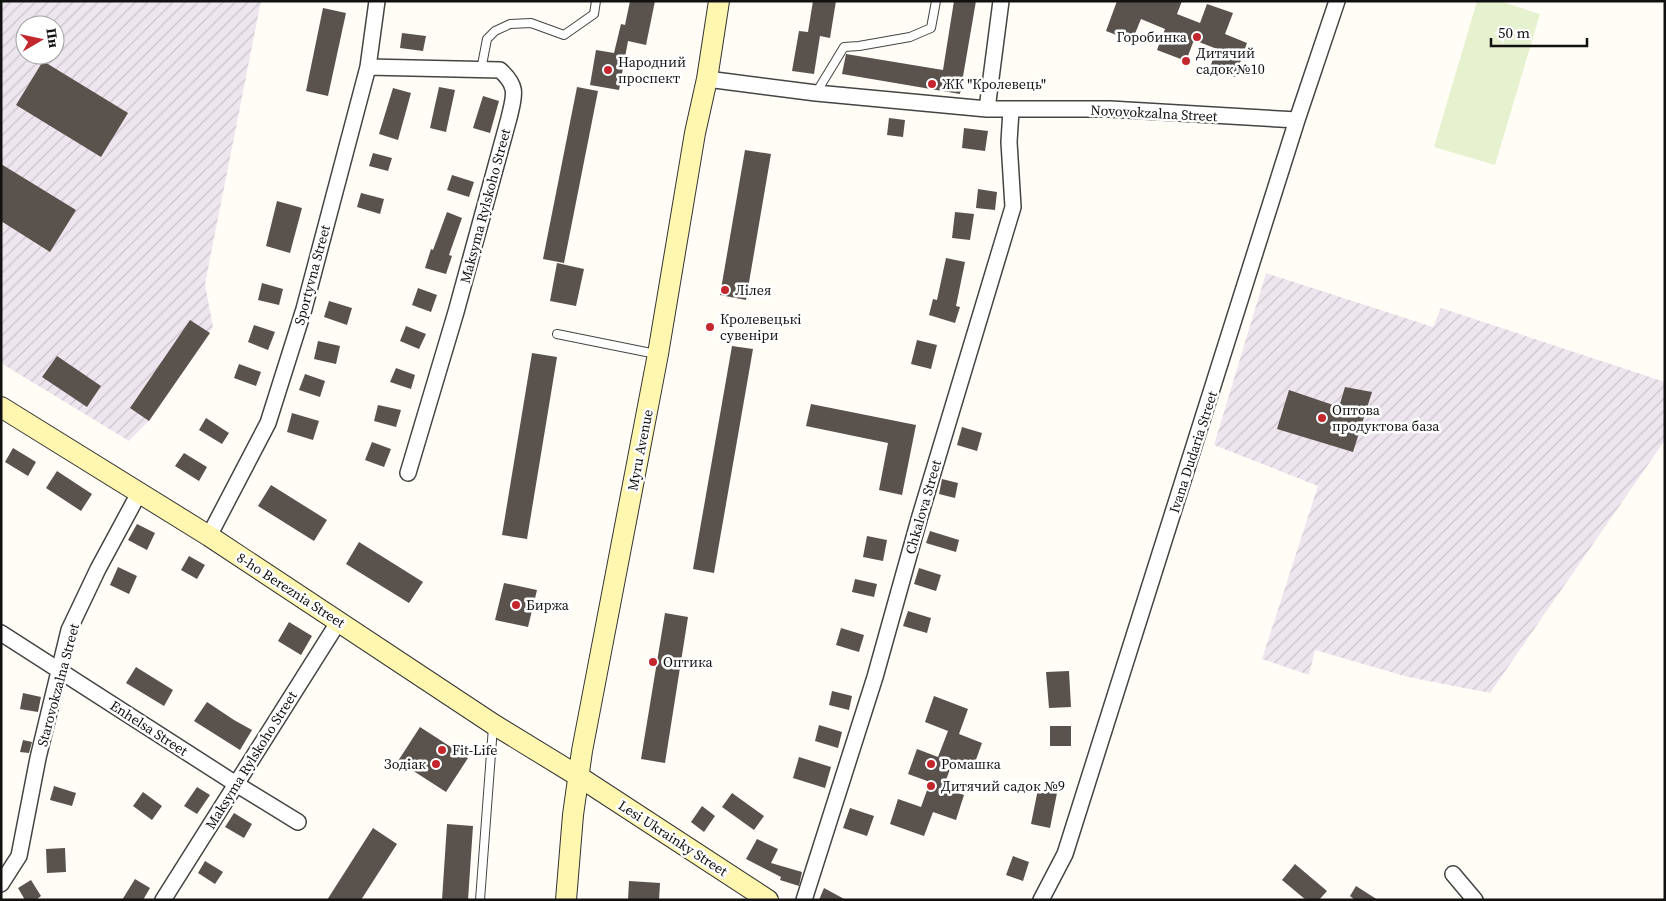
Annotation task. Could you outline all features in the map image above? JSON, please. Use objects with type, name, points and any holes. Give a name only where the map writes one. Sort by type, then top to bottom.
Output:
[{"type":"main road","name":"Myru Avenue","points":[[566,900],[578,776],[658,354],[695,133],[707,80],[719,1]]},
{"type":"main road","name":"8-ho Bereznia Street","points":[[1,407],[208,536],[493,724],[578,776]]},
{"type":"main road","name":"Lesi Ukrainky Street","points":[[578,776],[768,900]]},
{"type":"street","name":"Sportyvna Street","points":[[208,536],[268,423],[304,309],[368,67],[377,1]]},
{"type":"street","points":[[987,109],[1001,1]]},
{"type":"street","name":"Ivana Dudaria Street","points":[[1041,900],[1068,845],[1297,120],[1337,1]]},
{"type":"street","name":"Maksyma Rylskoho Street","points":[[368,67],[500,70],[511,80],[514,94],[456,312],[408,473]]},
{"type":"street","name":"Novovokzalna Street","points":[[707,80],[816,93],[987,109],[1110,109],[1297,120]]},
{"type":"street","name":"Chkalova Street","points":[[804,900],[875,677],[1012,206],[1009,142],[1012,110]]},
{"type":"street","name":"Starovokzalna Street","points":[[1,884],[19,856],[38,758],[70,630],[98,569],[139,493]]},
{"type":"street","name":"Maksyma Rylskoho Street","points":[[163,900],[339,621]]},
{"type":"street","name":"Enhelsa Street","points":[[1,633],[298,822]]},
{"type":"street","points":[[1453,874],[1476,900]]},
{"type":"lane","points":[[481,70],[487,39],[495,31],[510,24],[531,23],[564,35],[594,14],[596,1]]},
{"type":"lane","points":[[816,93],[844,47],[910,37],[931,28],[936,1]]},
{"type":"lane","points":[[557,334],[658,354]]},
{"type":"lane","points":[[480,900],[493,724]]},
{"type":"shaded area","points":[[1,1],[261,1],[205,284],[213,327],[149,421],[129,441],[1,363]]},
{"type":"shaded area","points":[[1266,273],[1433,327],[1441,308],[1665,382],[1665,440],[1490,693],[1408,677],[1315,650],[1309,675],[1262,659],[1318,486],[1214,445]]},
{"type":"green space","points":[[1477,1],[1499,1],[1540,14],[1495,165],[1434,147]]},
{"type":"building","points":[[630,1],[655,1],[646,45],[628,41],[619,90],[590,85],[596,50],[614,53],[621,24],[625,25]]},
{"type":"building","points":[[813,1],[836,1],[830,38],[820,36],[814,74],[792,71],[799,31],[808,32]]},
{"type":"building","name":"ЖК \"Кролевець\"","points":[[954,1],[976,1],[960,94],[842,74],[846,54],[943,70]]},
{"type":"building","name":"Горобинка","points":[[1117,1],[1182,1],[1177,14],[1200,23],[1207,4],[1233,13],[1225,34],[1247,43],[1235,77],[1210,67],[1217,49],[1194,40],[1186,61],[1157,50],[1165,29],[1141,19],[1132,41],[1106,31]]},
{"type":"building","points":[[323,8],[346,13],[328,96],[306,91]]},
{"type":"building","points":[[402,33],[426,36],[423,51],[400,48]]},
{"type":"building","points":[[41,65],[50,65],[128,113],[101,157],[16,105]]},
{"type":"building","points":[[439,87],[455,90],[446,132],[430,128]]},
{"type":"building","points":[[577,87],[598,91],[564,263],[543,259]]},
{"type":"building","points":[[393,88],[411,93],[398,140],[379,134]]},
{"type":"building","points":[[483,96],[499,101],[490,133],[473,128]]},
{"type":"building","points":[[889,118],[905,120],[903,137],[887,135]]},
{"type":"building","points":[[964,128],[988,131],[985,151],[962,148]]},
{"type":"building","points":[[745,150],[771,154],[746,300],[720,295]]},
{"type":"building","points":[[373,153],[392,158],[388,171],[369,166]]},
{"type":"building","points":[[1,164],[76,210],[50,252],[1,221]]},
{"type":"building","points":[[452,175],[474,182],[469,197],[447,190]]},
{"type":"building","points":[[978,189],[997,192],[995,210],[976,208]]},
{"type":"building","points":[[361,193],[384,199],[380,214],[357,207]]},
{"type":"building","points":[[277,201],[302,208],[290,253],[266,246]]},
{"type":"building","points":[[447,212],[462,218],[449,255],[452,256],[446,274],[425,268]]},
{"type":"building","points":[[955,212],[974,214],[970,240],[952,238]]},
{"type":"building","points":[[946,258],[965,262],[956,306],[960,307],[955,323],[929,315],[933,299],[937,300]]},
{"type":"building","points":[[557,263],[584,269],[576,306],[550,301]]},
{"type":"building","points":[[262,283],[283,289],[279,305],[258,300]]},
{"type":"building","points":[[418,288],[437,295],[431,312],[412,305]]},
{"type":"building","points":[[329,301],[352,308],[347,325],[324,317]]},
{"type":"building","points":[[190,320],[210,333],[149,421],[130,408]]},
{"type":"building","points":[[254,325],[275,332],[268,350],[248,342]]},
{"type":"building","points":[[406,326],[426,334],[419,349],[400,341]]},
{"type":"building","points":[[917,340],[937,345],[931,369],[911,364]]},
{"type":"building","points":[[318,341],[340,346],[336,364],[314,359]]},
{"type":"building","points":[[732,346],[753,349],[714,573],[693,569]]},
{"type":"building","points":[[532,353],[557,357],[527,539],[502,535]]},
{"type":"building","points":[[57,356],[101,386],[87,407],[42,377]]},
{"type":"building","points":[[239,364],[261,372],[256,386],[234,378]]},
{"type":"building","points":[[396,368],[415,375],[411,389],[390,382]]},
{"type":"building","points":[[305,374],[325,381],[320,397],[299,390]]},
{"type":"building","name":"Оптова продуктова база","points":[[1345,387],[1372,392],[1353,452],[1277,429],[1289,390],[1339,407]]},
{"type":"building","points":[[811,404],[916,425],[902,495],[879,490],[888,443],[806,426]]},
{"type":"building","points":[[378,405],[401,410],[396,427],[374,421]]},
{"type":"building","points":[[292,413],[319,421],[313,440],[287,432]]},
{"type":"building","points":[[206,418],[229,433],[222,444],[199,430]]},
{"type":"building","points":[[962,427],[982,433],[977,451],[957,445]]},
{"type":"building","points":[[372,442],[391,449],[384,467],[365,460]]},
{"type":"building","points":[[13,448],[36,462],[28,476],[5,462]]},
{"type":"building","points":[[184,453],[207,467],[199,481],[175,466]]},
{"type":"building","points":[[57,471],[92,494],[81,511],[46,488]]},
{"type":"building","points":[[942,479],[958,483],[955,498],[939,494]]},
{"type":"building","points":[[271,485],[327,520],[314,541],[258,506]]},
{"type":"building","points":[[137,524],[155,533],[147,550],[128,540]]},
{"type":"building","points":[[930,531],[959,540],[956,552],[926,543]]},
{"type":"building","points":[[867,536],[887,540],[883,561],[863,557]]},
{"type":"building","points":[[359,542],[423,582],[409,603],[346,564]]},
{"type":"building","points":[[189,556],[205,565],[197,579],[181,570]]},
{"type":"building","points":[[118,567],[137,576],[129,594],[110,585]]},
{"type":"building","points":[[919,568],[941,575],[936,591],[914,584]]},
{"type":"building","points":[[855,579],[877,584],[874,597],[852,592]]},
{"type":"building","name":"Биржа","points":[[504,583],[537,590],[528,627],[495,620]]},
{"type":"building","points":[[908,611],[931,618],[927,633],[903,626]]},
{"type":"building","points":[[665,613],[688,617],[665,763],[641,759]]},
{"type":"building","points":[[289,622],[312,636],[301,655],[278,641]]},
{"type":"building","points":[[841,628],[864,635],[859,652],[836,645]]},
{"type":"building","points":[[136,667],[173,690],[164,706],[126,683]]},
{"type":"building","points":[[1069,671],[1071,707],[1049,708],[1046,672]]},
{"type":"building","points":[[832,691],[852,696],[849,710],[829,705]]},
{"type":"building","points":[[23,693],[41,697],[38,712],[20,709]]},
{"type":"building","name":"Ромашка","points":[[934,696],[968,709],[959,734],[982,743],[973,768],[953,761],[943,788],[964,795],[956,820],[933,812],[924,836],[890,824],[898,799],[921,807],[930,782],[908,774],[917,749],[938,757],[948,731],[925,722]]},
{"type":"building","points":[[207,702],[252,730],[240,750],[194,721]]},
{"type":"building","points":[[819,725],[842,732],[838,748],[815,741]]},
{"type":"building","points":[[1050,726],[1071,726],[1071,746],[1050,746]]},
{"type":"building","points":[[420,727],[468,758],[446,792],[398,761]]},
{"type":"building","points":[[23,740],[32,742],[29,753],[20,752]]},
{"type":"building","points":[[799,757],[831,767],[825,788],[793,778]]},
{"type":"building","points":[[54,786],[76,793],[72,806],[50,800]]},
{"type":"building","points":[[197,787],[210,795],[197,814],[184,806]]},
{"type":"building","points":[[1038,789],[1057,793],[1050,828],[1031,824]]},
{"type":"building","points":[[143,792],[162,806],[152,820],[133,806]]},
{"type":"building","points":[[732,793],[764,816],[754,830],[722,807]]},
{"type":"building","points":[[702,806],[715,816],[704,832],[691,822]]},
{"type":"building","points":[[850,808],[874,816],[867,836],[843,828]]},
{"type":"building","points":[[234,813],[252,824],[244,838],[225,827]]},
{"type":"building","points":[[447,824],[473,826],[468,900],[442,900]]},
{"type":"building","points":[[373,828],[397,844],[361,900],[327,900]]},
{"type":"building","points":[[757,839],[778,849],[771,863],[802,872],[799,886],[780,880],[781,877],[746,859]]},
{"type":"building","points":[[65,848],[66,872],[47,873],[46,849]]},
{"type":"building","points":[[1013,856],[1029,862],[1023,881],[1006,875]]},
{"type":"building","points":[[205,861],[223,872],[215,884],[198,873]]},
{"type":"building","points":[[1295,864],[1327,891],[1319,900],[1306,900],[1282,880]]},
{"type":"building","points":[[135,879],[150,888],[143,900],[122,900]]},
{"type":"building","points":[[31,880],[41,896],[36,900],[25,900],[18,888]]},
{"type":"building","points":[[629,881],[660,883],[659,900],[628,900]]},
{"type":"building","points":[[1356,886],[1378,900],[1355,900],[1350,896]]},
{"type":"building","points":[[824,888],[846,900],[819,900]]},
{"type":"place","name":"Горобинка","points":[[1197,37]]},
{"type":"place","name":"Дитячий садок №10","points":[[1186,61]]},
{"type":"place","name":"Народний проспект","points":[[608,70]]},
{"type":"place","name":"ЖК \"Кролевець\"","points":[[932,84]]},
{"type":"place","name":"Лілея","points":[[725,290]]},
{"type":"place","name":"Кролевецькі сувеніри","points":[[710,327]]},
{"type":"place","name":"Оптова продуктова база","points":[[1322,418]]},
{"type":"place","name":"Биржа","points":[[516,605]]},
{"type":"place","name":"Оптика","points":[[653,662]]},
{"type":"place","name":"Fit-Life","points":[[442,750]]},
{"type":"place","name":"Зодіак","points":[[436,764]]},
{"type":"place","name":"Ромашка","points":[[931,764]]},
{"type":"place","name":"Дитячий садок №9","points":[[931,786]]}]
